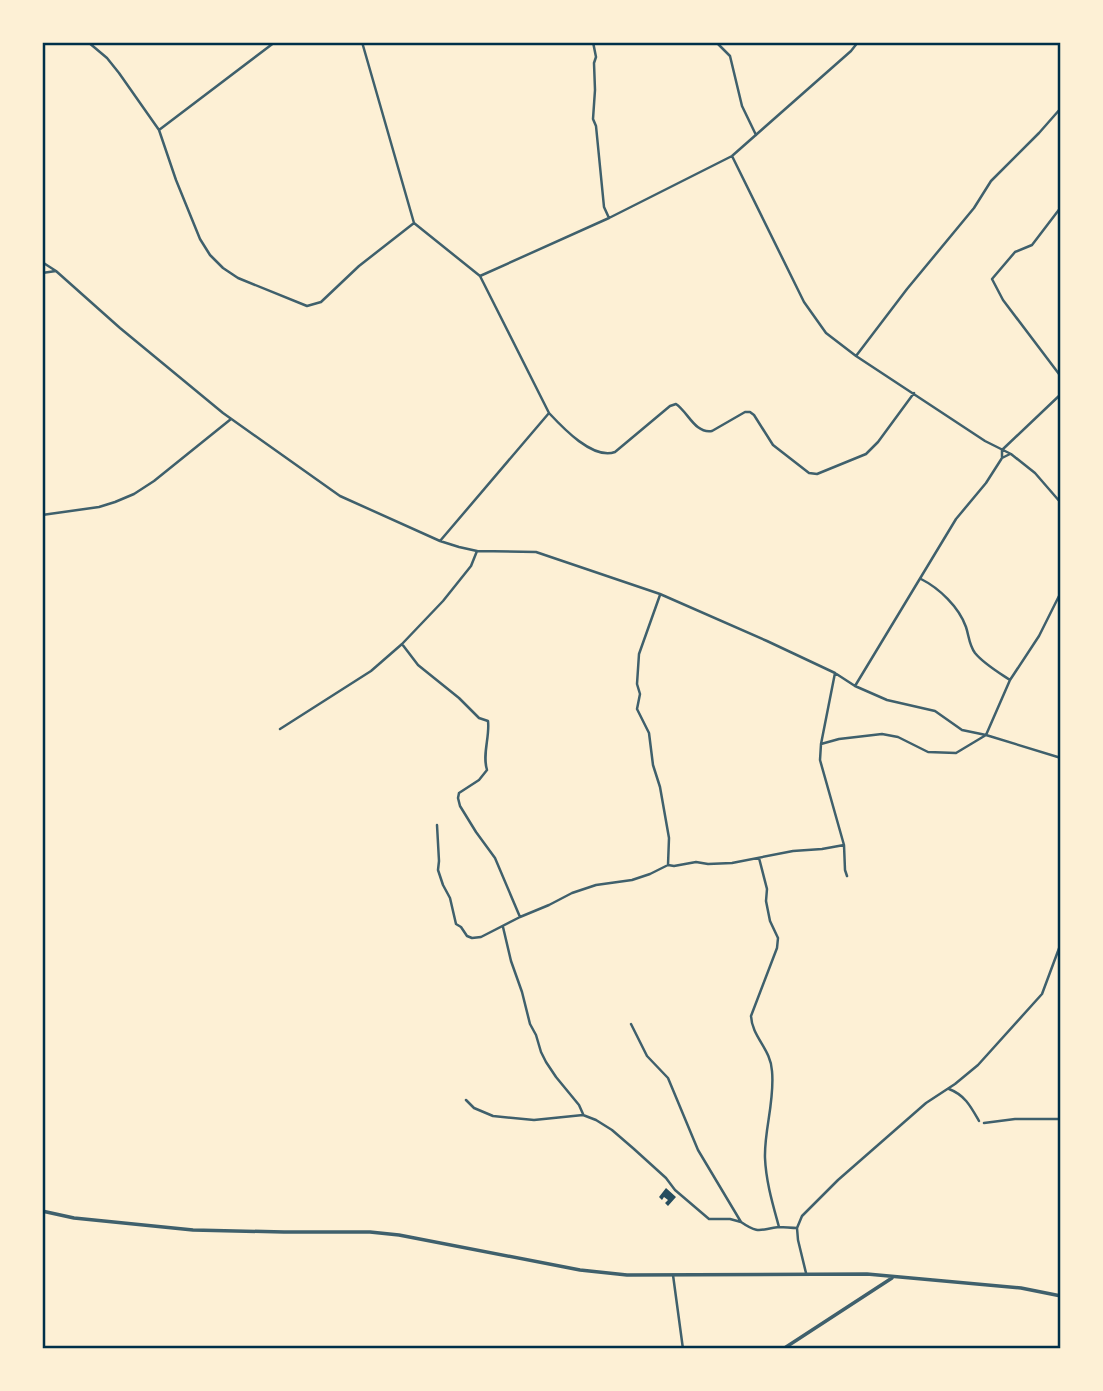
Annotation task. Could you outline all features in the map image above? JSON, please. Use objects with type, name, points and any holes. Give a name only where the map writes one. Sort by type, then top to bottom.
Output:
[{"type":"street","points":[[88,42],[107,58],[159,130],[200,239],[209,255],[238,278],[307,306],[315,305],[414,223]]},
{"type":"street","points":[[159,130],[275,42]]},
{"type":"street","points":[[362,42],[414,223],[480,276],[549,413],[581,442],[601,453],[615,452],[670,406],[676,404],[700,430],[706,432],[750,412],[773,445],[809,473],[817,474],[866,454],[914,393]]},
{"type":"street","points":[[593,42],[596,57],[593,119],[596,126],[604,207],[609,218]]},
{"type":"street","points":[[716,42],[730,57],[742,106],[756,135]]},
{"type":"street","points":[[480,276],[609,218],[732,156],[858,42]]},
{"type":"street","points":[[856,356],[974,208],[991,181],[1040,133],[1061,108]]},
{"type":"street","points":[[732,156],[804,302],[826,333],[856,356],[985,441],[1011,454],[1035,473],[1061,503]]},
{"type":"street","points":[[1061,207],[1032,245],[1015,252],[992,279],[1003,300],[1061,380]]},
{"type":"street","points":[[42,262],[231,419],[340,496],[440,541],[477,551],[536,552],[660,594],[835,673],[855,686],[887,700],[935,711],[962,730],[1061,758]]},
{"type":"street","points":[[42,273],[56,271]]},
{"type":"street","points":[[855,686],[956,519],[986,483],[1002,457],[1002,450],[1061,394]]},
{"type":"street","points":[[440,541],[549,413]]},
{"type":"street","points":[[42,515],[99,507],[134,494],[231,419]]},
{"type":"street","points":[[1002,457],[1011,454]]},
{"type":"street","points":[[280,729],[371,671],[402,644],[455,586],[471,566],[477,551]]},
{"type":"street","points":[[921,579],[938,590],[961,616],[970,645],[976,654],[1010,680]]},
{"type":"street","points":[[821,744],[883,734],[898,737],[928,752],[956,752],[986,735],[1010,680],[1039,636],[1061,592]]},
{"type":"street","points":[[660,594],[639,654],[637,684],[640,694],[637,709],[649,733],[653,765],[660,787],[669,838],[668,865]]},
{"type":"street","points":[[402,644],[418,666],[459,698],[479,718],[488,721],[485,762],[487,770],[480,780],[460,793],[458,798],[476,832],[495,858],[520,917]]},
{"type":"street","points":[[835,673],[820,760],[844,845],[847,876]]},
{"type":"street","points":[[437,825],[438,870],[450,898],[456,925],[472,938],[481,937],[572,893],[596,885],[632,880],[668,865],[696,862],[732,863],[793,850],[844,845]]},
{"type":"street","points":[[759,858],[767,889],[766,901],[770,921],[778,938],[777,948],[751,1016],[751,1025],[769,1054],[772,1069],[773,1090],[765,1157],[769,1188],[779,1227]]},
{"type":"street","points":[[503,927],[510,961],[541,1052],[556,1077],[579,1105],[583,1115]]},
{"type":"street","points":[[806,1273],[797,1228],[802,1216],[838,1180],[926,1103],[978,1065],[1042,993],[1061,943]]},
{"type":"street","points":[[631,1024],[642,1049],[668,1079],[698,1150],[741,1222]]},
{"type":"street","points":[[959,1092],[960,1080]]},
{"type":"street","points":[[948,1088],[959,1092],[979,1121]]},
{"type":"street","points":[[466,1100],[474,1108],[493,1116],[534,1120],[583,1115],[596,1120],[612,1130],[709,1219],[730,1219],[741,1222],[752,1230],[797,1228]]},
{"type":"street","points":[[984,1123],[1015,1119],[1061,1119]]},
{"type":"street","points":[[42,1211],[74,1218],[193,1230],[370,1231],[580,1270],[626,1275],[867,1274],[1021,1288],[1061,1296]]},
{"type":"street","points":[[673,1275],[683,1349]]},
{"type":"street","points":[[783,1349],[894,1277]]},
{"type":"building","points":[[666,1188],[676,1197],[668,1206],[665,1203],[668,1200],[659,1197]]}]
